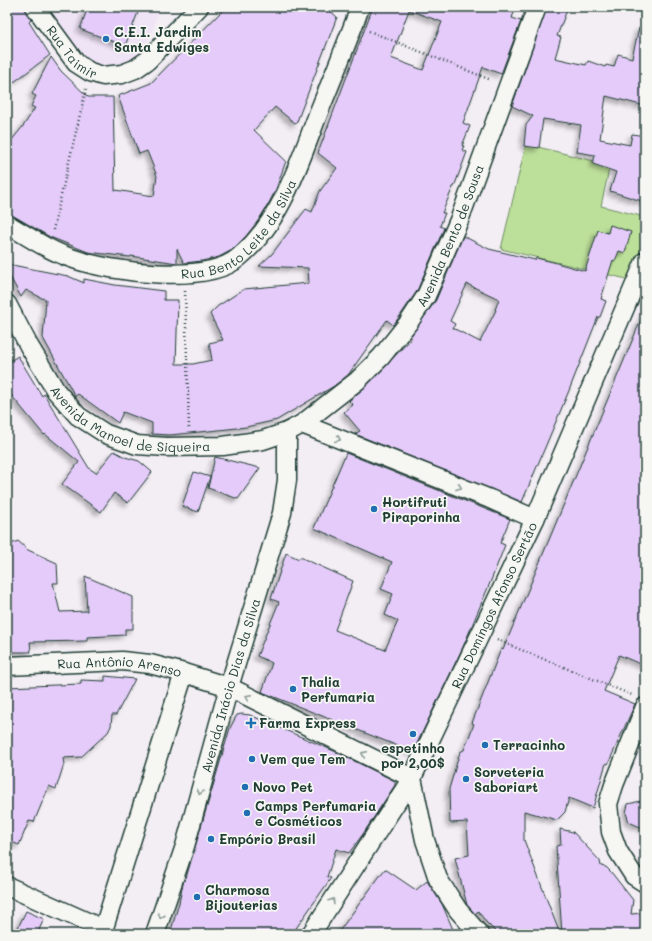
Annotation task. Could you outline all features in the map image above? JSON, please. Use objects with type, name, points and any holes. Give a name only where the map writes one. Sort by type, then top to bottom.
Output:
[{"type":"street","name":"Rua Taimir","points":[[35,7],[76,63],[90,72],[103,76],[122,74],[135,69],[148,60],[174,33]]},
{"type":"street","points":[[174,33],[180,7]]},
{"type":"street","points":[[174,33],[199,7]]},
{"type":"street","name":"Rua Bento Leite da Silva","points":[[7,224],[48,249],[74,260],[121,270],[171,274],[202,273],[220,269],[238,259],[255,242],[275,214],[291,184],[360,7]]},
{"type":"street","name":"Avenida Bento de Sousa","points":[[295,428],[357,381],[381,357],[409,322],[426,296],[460,218],[537,7]]},
{"type":"street","name":"Rua Domingos Afonso Sertão","points":[[311,934],[412,778],[535,519],[645,260]]},
{"type":"street","name":"Avenida Manoel de Siqueira","points":[[7,304],[29,346],[56,391],[78,416],[106,434],[137,444],[167,447],[223,446],[263,440],[295,428]]},
{"type":"street","points":[[295,428],[490,499],[535,519]]},
{"type":"street","name":"Avenida Inácio Dias da Silva","points":[[155,934],[185,846],[229,687],[282,513],[295,428]]},
{"type":"street","name":"Rua Antônio Arenso","points":[[7,666],[122,661],[150,664],[184,672],[229,687],[412,778]]},
{"type":"street","points":[[7,886],[102,931],[184,672]]},
{"type":"street","points":[[642,711],[608,804],[611,832],[618,852],[634,876],[645,883]]},
{"type":"street","points":[[412,778],[425,840],[438,879],[458,910],[479,934]]},
{"type":"path","points":[[354,24],[508,87]]},
{"type":"path","points":[[48,249],[90,72]]},
{"type":"path","points":[[184,273],[189,447]]},
{"type":"path","points":[[481,634],[642,711]]},
{"type":"shaded area","name":"C.E.I. Jardim Santa Edwiges","points":[[42,7],[160,7],[149,39],[140,56],[123,67],[89,70]]},
{"type":"green space","points":[[526,144],[610,165],[601,206],[645,217],[645,238],[635,281],[501,249]]},
{"type":"building","points":[[7,7],[25,7],[26,13],[31,20],[29,22],[50,55],[14,82],[7,71]]},
{"type":"building","points":[[88,7],[140,7],[125,46],[80,29]]},
{"type":"building","points":[[226,7],[326,7],[337,17],[296,124],[275,107],[254,130],[286,161],[276,189],[269,203],[258,221],[232,250],[219,257],[184,263],[177,249],[177,263],[131,256],[88,252],[50,237],[12,215],[7,214],[7,146],[24,125],[35,108],[31,106],[36,96],[32,94],[51,57],[61,71],[88,97],[113,97],[115,190],[154,196],[157,176],[147,151],[139,154],[118,96],[151,83]]},
{"type":"building","points":[[373,7],[516,7],[512,18],[521,21],[501,74],[483,67],[463,123],[470,126],[462,146],[464,146],[462,150],[467,152],[454,187],[442,213],[445,213],[440,226],[444,228],[417,291],[393,325],[387,320],[348,375],[334,386],[277,420],[246,427],[170,435],[152,434],[152,423],[123,412],[118,423],[78,394],[75,396],[43,338],[46,300],[26,290],[21,297],[7,271],[7,264],[68,276],[84,283],[84,279],[115,285],[164,291],[164,300],[178,300],[176,364],[193,364],[212,360],[209,343],[223,340],[210,314],[218,306],[244,289],[309,283],[308,268],[259,266],[272,254],[306,209],[312,212],[320,191],[337,168],[318,153]],"holes":[[[409,10],[442,22],[423,70],[391,58]]]},
{"type":"building","points":[[547,7],[568,7],[557,36],[561,37],[555,58],[586,65],[588,61],[605,67],[606,65],[614,67],[618,54],[632,58],[639,28],[645,28],[645,106],[606,96],[600,139],[630,145],[632,134],[645,136],[645,202],[610,191],[616,172],[593,164],[595,155],[577,152],[581,125],[543,119],[539,148],[524,146],[526,125],[533,116],[512,106]]},
{"type":"building","points":[[610,225],[631,232],[625,253],[619,251],[615,261],[613,260],[601,299],[606,301],[600,317],[598,317],[522,502],[355,434],[360,431],[344,412],[353,405],[349,401],[364,388],[412,338],[410,337],[436,300],[463,236],[489,249],[535,260],[536,258],[585,271],[598,230],[608,233]],"holes":[[[467,284],[499,299],[496,310],[480,342],[453,328],[455,324],[450,321]]]},
{"type":"building","points":[[645,310],[645,666],[619,655],[604,691],[635,704],[608,764],[606,763],[593,808],[569,798],[565,812],[557,820],[524,811],[524,840],[560,934],[498,934],[478,911],[475,914],[467,905],[455,858],[469,855],[467,822],[450,823],[449,789],[460,752],[464,750],[474,724],[472,723],[501,649],[503,650]]},
{"type":"building","points":[[18,356],[42,396],[44,394],[89,468],[96,473],[114,451],[125,457],[139,461],[152,472],[128,503],[114,493],[101,512],[62,484],[79,462],[45,434],[44,435],[7,390],[7,363]]},
{"type":"building","points":[[346,453],[510,519],[500,543],[505,545],[492,578],[463,647],[413,752],[262,692],[272,663],[257,656],[279,602],[271,599],[286,553],[299,559],[300,557],[353,581],[335,630],[385,650],[398,621],[385,615],[393,594],[381,589],[392,562],[314,528]]},
{"type":"building","points":[[215,457],[260,468],[238,499],[208,488]]},
{"type":"building","points":[[194,472],[210,477],[198,512],[182,506]]},
{"type":"building","points":[[18,541],[28,550],[57,563],[58,583],[53,583],[60,612],[87,611],[85,576],[133,597],[133,629],[125,629],[125,635],[87,637],[87,641],[30,642],[31,652],[7,652],[7,546]]},
{"type":"building","points":[[105,676],[135,679],[116,715],[112,715],[111,726],[108,732],[81,757],[63,758],[64,764],[56,789],[49,786],[34,822],[29,821],[19,845],[7,840],[7,762],[9,763],[10,720],[8,720],[7,687],[81,684],[81,680],[105,681]]},
{"type":"building","points":[[237,715],[250,715],[334,751],[395,781],[395,785],[349,853],[336,849],[327,877],[331,878],[292,934],[170,934],[185,877],[186,878],[230,728]]},
{"type":"building","points":[[645,800],[645,829],[629,822],[626,813],[628,804]]},
{"type":"building","points":[[560,829],[573,832],[600,861],[601,866],[606,867],[611,872],[633,900],[631,914],[645,913],[645,934],[562,934],[556,846],[561,845]]},
{"type":"building","points":[[385,869],[416,890],[427,881],[442,904],[455,934],[337,934]]},
{"type":"building","points":[[26,911],[44,919],[37,934],[15,934]]},
{"type":"place","name":"C.E.I. Jardim Santa Edwiges","points":[[106,39]]},
{"type":"place","name":"Hortifruti Piraporinha","points":[[374,509]]},
{"type":"place","name":"Thalia Perfumaria","points":[[293,689]]},
{"type":"place","name":"Farma Express","points":[[251,723]]},
{"type":"place","name":"espetinho por 2,00$","points":[[413,734]]},
{"type":"place","name":"Terracinho","points":[[485,745]]},
{"type":"place","name":"Vem que Tem","points":[[252,759]]},
{"type":"place","name":"Sorveteria Saboriart","points":[[466,779]]},
{"type":"place","name":"Novo Pet","points":[[245,787]]},
{"type":"place","name":"Camps Perfumaria e Cosméticos","points":[[247,813]]},
{"type":"place","name":"Empório Brasil","points":[[211,839]]},
{"type":"place","name":"Charmosa Bijouterias","points":[[197,897]]}]
